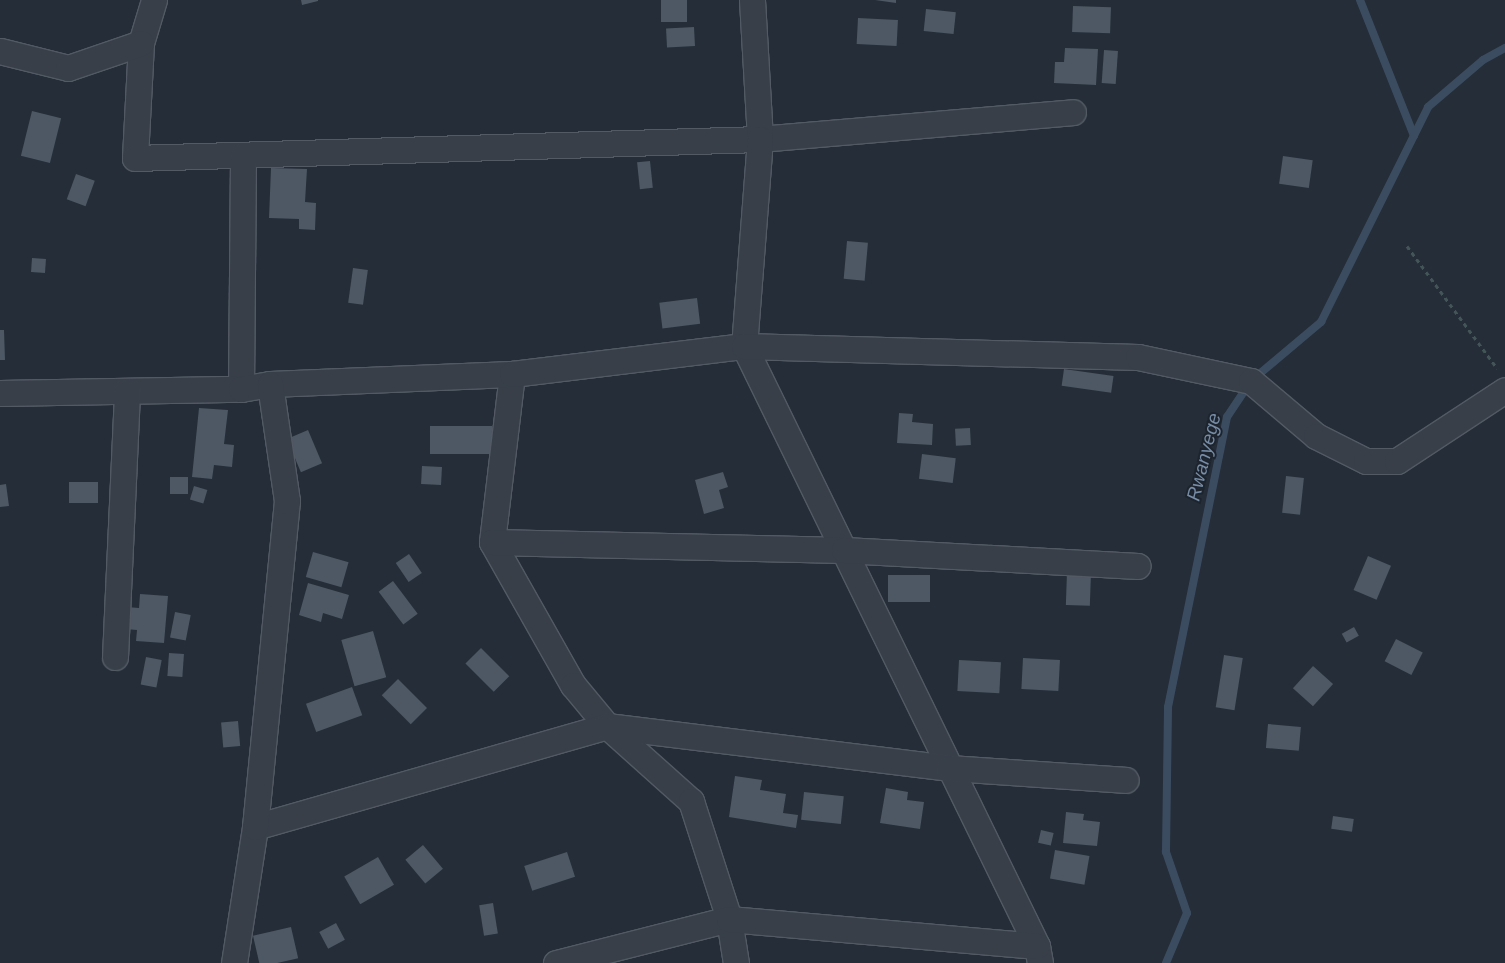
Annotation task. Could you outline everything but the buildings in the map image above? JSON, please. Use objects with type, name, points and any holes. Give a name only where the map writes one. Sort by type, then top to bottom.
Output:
[{"type":"street","points":[[154,0],[141,43],[135,158],[760,139],[1074,112]]},
{"type":"street","points":[[752,0],[760,139],[744,346],[950,768],[1038,954]]},
{"type":"street","points":[[0,51],[68,68],[141,43]]},
{"type":"street","points":[[241,389],[244,155]]},
{"type":"street","points":[[0,393],[241,389],[270,384],[512,374],[744,346],[1138,357],[1251,381],[1316,436],[1366,461],[1397,461],[1502,380]]},
{"type":"street","points":[[512,374],[492,542],[573,685],[607,726],[691,801],[728,919],[736,963]]},
{"type":"street","points":[[234,963],[255,827],[287,501],[270,384]]},
{"type":"street","points":[[115,657],[127,391]]},
{"type":"street","points":[[492,542],[844,550],[1138,566]]},
{"type":"street","points":[[255,827],[607,726],[950,768],[1126,780]]},
{"type":"street","points":[[556,963],[728,919],[1038,954]]},
{"type":"path","points":[[1407,246],[1502,380]]},
{"type":"waterway","points":[[1360,0],[1414,136]]},
{"type":"waterway","name":"Rwanyege","points":[[1166,963],[1187,913],[1166,852],[1168,707],[1227,417],[1251,381],[1321,322],[1428,107],[1483,60],[1505,48]]}]
